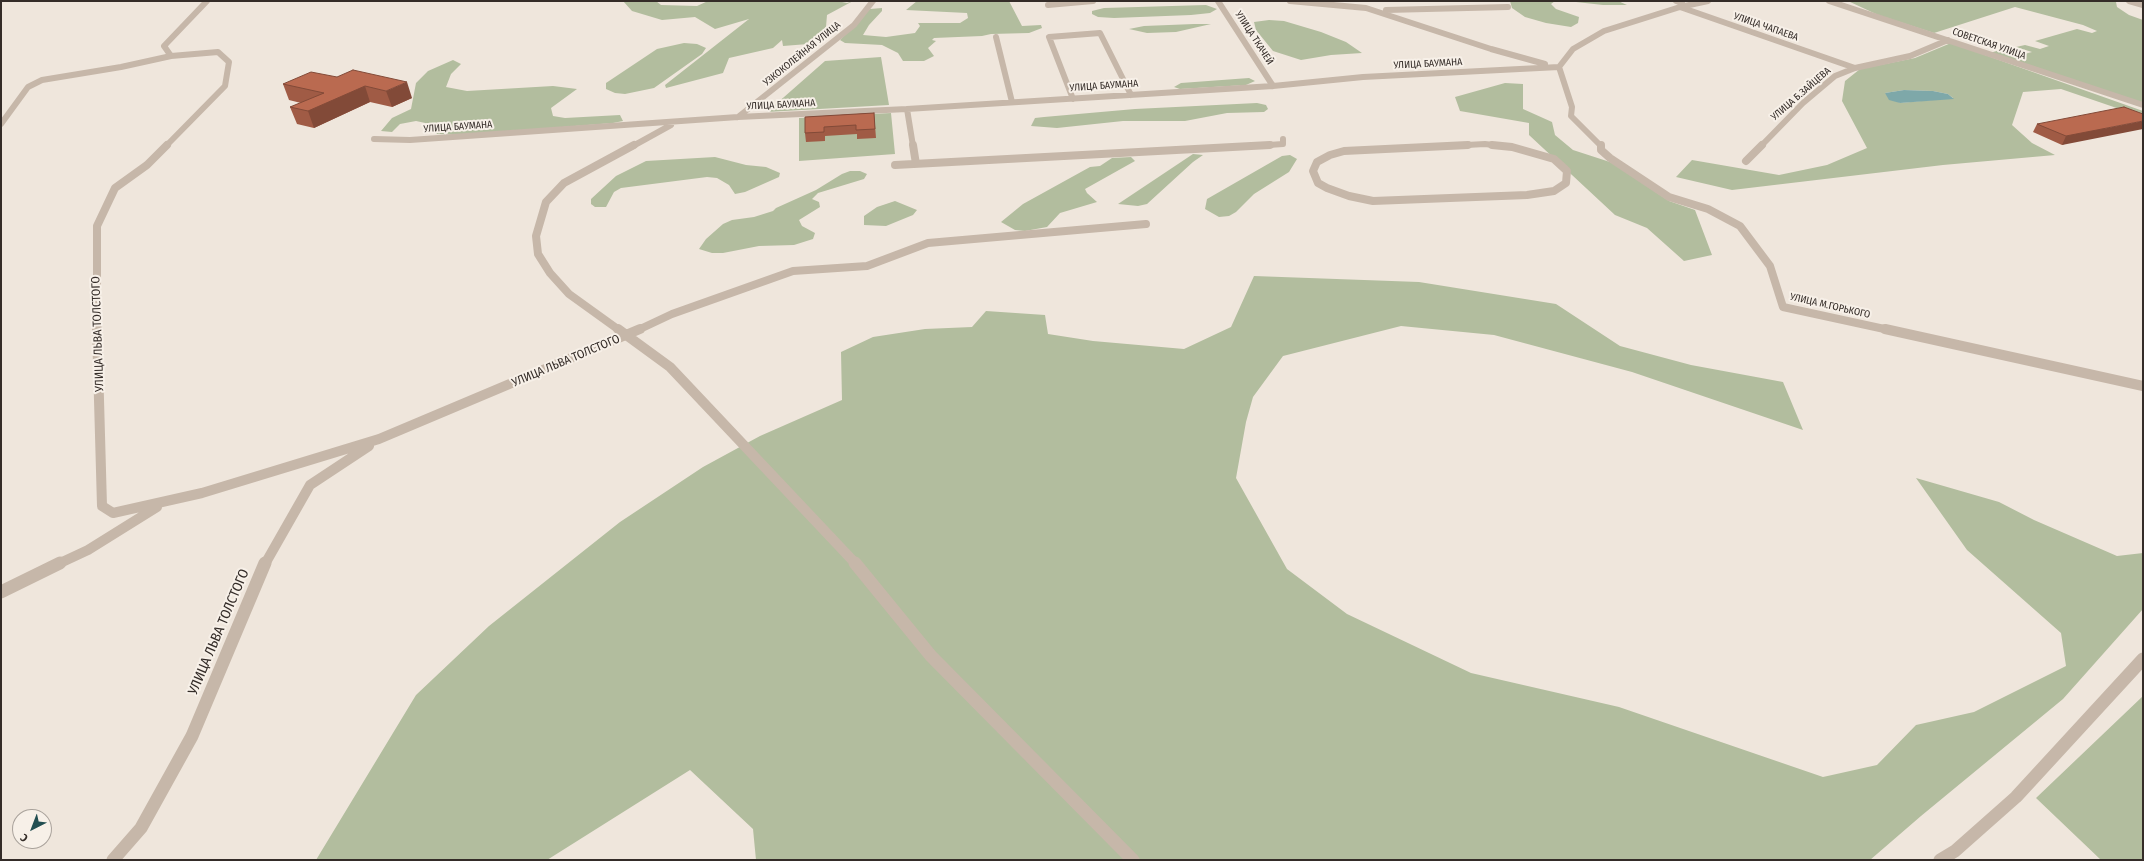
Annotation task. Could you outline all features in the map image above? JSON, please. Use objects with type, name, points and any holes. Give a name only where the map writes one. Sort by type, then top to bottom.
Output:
[{"type":"street","points":[[1,124],[28,87],[42,80],[57,76],[121,67],[170,56],[164,46],[207,1]]},
{"type":"street","name":"УЗКОКОЛЕЙНАЯ УЛИЦА","points":[[738,117],[854,25],[872,1]]},
{"type":"street","points":[[1048,4],[1093,1]]},
{"type":"street","name":"УЛИЦА ТКАЧЕЙ","points":[[1218,1],[1273,86]]},
{"type":"street","name":"УЛИЦА БАУМАНА","points":[[1290,1],[1376,10],[1491,49],[1559,67]]},
{"type":"street","points":[[1359,1],[1366,8]]},
{"type":"street","points":[[1676,1],[1682,3],[1680,7]]},
{"type":"street","points":[[1559,67],[1573,49],[1604,31],[1680,7],[1708,1]]},
{"type":"street","name":"СОВЕТСКАЯ УЛИЦА","points":[[1829,1],[2143,106]]},
{"type":"street","points":[[2132,2],[2143,4]]},
{"type":"street","points":[[1376,10],[1508,7]]},
{"type":"street","name":"УЛИЦА ЧАПАЕВА","points":[[1680,7],[1855,68]]},
{"type":"street","points":[[1073,99],[1049,37],[1100,33],[1131,94]]},
{"type":"street","points":[[996,37],[1012,102]]},
{"type":"street","name":"УЛИЦА Б.ЗАЙЦЕВА","points":[[1746,161],[1803,103],[1835,76],[1855,68],[1910,56],[1948,40]]},
{"type":"street","name":"УЛИЦА ЛЬВА ТОЛСТОГО","points":[[170,56],[218,52],[229,62],[225,86],[147,165],[115,188],[97,226],[96,294],[102,506],[114,514],[162,504],[379,439],[628,335]]},
{"type":"street","name":"УЛИЦА БАУМАНА","points":[[374,139],[410,140],[738,117],[1073,99],[1131,94],[1273,86],[1356,78],[1559,67]]},
{"type":"street","name":"УЛИЦА М.ГОРЬКОГО","points":[[1559,67],[1572,107],[1570,116],[1601,144],[1601,150],[1610,158],[1669,197],[1708,209],[1740,226],[1770,266],[1783,307],[2143,386]]},
{"type":"street","points":[[908,109],[916,164]]},
{"type":"street","name":"УЛИЦА ЛЬВА ТОЛСТОГО","points":[[628,335],[569,294],[550,273],[538,254],[536,236],[538,224],[546,202],[564,183],[676,122]]},
{"type":"street","points":[[895,165],[1283,144],[1283,139]]},
{"type":"street","points":[[1485,144],[1532,151],[1554,160],[1567,171],[1566,183],[1554,191],[1519,196],[1373,201],[1349,196],[1318,183],[1313,171],[1317,162],[1330,155],[1344,151],[1485,144]]},
{"type":"street","points":[[1133,860],[931,656],[850,556],[670,367],[628,335],[672,314],[793,271],[866,266],[928,243],[1146,224]]},
{"type":"street","name":"УЛИЦА ЛЬВА ТОЛСТОГО","points":[[113,860],[141,828],[192,736],[259,574],[310,485],[379,439]]},
{"type":"street","points":[[1,592],[88,550],[162,504]]},
{"type":"street","points":[[1940,860],[1955,850],[2016,797],[2143,659]]},
{"type":"green space","points":[[623,1],[656,1],[661,5],[697,6],[708,1],[837,1],[847,3],[853,1],[827,15],[826,27],[808,44],[783,46],[782,40],[773,48],[729,58],[723,73],[666,88],[665,85],[749,19],[715,29],[695,17],[662,20],[632,11]]},
{"type":"green space","points":[[917,1],[1009,1],[1022,26],[1041,25],[1042,28],[1029,33],[934,38],[932,40],[936,41],[928,48],[934,56],[924,61],[903,61],[898,53],[882,45],[845,43],[840,40],[870,9],[882,8],[882,11],[869,25],[863,35],[886,37],[915,33],[920,26],[918,23],[960,23],[968,18],[967,13],[906,10]]},
{"type":"green space","points":[[1510,1],[1555,1],[1551,4],[1556,9],[1579,17],[1578,23],[1571,27],[1546,23],[1525,17],[1512,8]]},
{"type":"green space","points":[[1567,1],[1618,1],[1627,5],[1603,5]]},
{"type":"green space","points":[[1848,1],[2116,2],[2117,7],[2129,15],[2143,20],[2143,103],[1990,53],[2000,50],[2017,56],[2032,52],[2016,47],[2025,45],[2040,49],[2049,46],[2035,41],[2077,29],[2092,33],[2097,31],[2083,25],[2015,7],[1934,33],[1878,15]]},
{"type":"green space","points":[[1206,5],[1217,9],[1210,13],[1191,15],[1114,18],[1098,17],[1092,14],[1092,11],[1104,8]]},
{"type":"green space","points":[[1269,20],[1284,21],[1321,32],[1346,42],[1362,53],[1331,55],[1301,60],[1273,51],[1256,30],[1254,22]]},
{"type":"green space","points":[[1211,24],[1176,32],[1147,33],[1129,29],[1144,26]]},
{"type":"green space","points":[[684,43],[697,44],[706,48],[702,54],[654,88],[625,94],[615,93],[606,89],[606,83],[657,49]]},
{"type":"green space","points":[[1951,43],[2143,111],[2143,117],[2061,89],[2023,92],[2012,125],[2032,143],[2055,155],[1943,165],[1732,190],[1676,177],[1692,160],[1779,175],[1827,165],[1867,148],[1842,101],[1845,81],[1860,69],[1915,58]],"holes":[[[1904,90],[1933,91],[1948,94],[1953,98],[1900,103],[1885,93]]]},
{"type":"green space","points":[[881,57],[889,105],[767,112],[825,61]]},
{"type":"green space","points":[[453,60],[461,64],[451,74],[446,87],[467,91],[553,86],[577,89],[551,108],[553,116],[565,118],[620,115],[623,121],[462,135],[437,134],[430,124],[416,121],[400,124],[392,132],[381,131],[392,118],[411,109],[416,83],[428,71]]},
{"type":"green space","points":[[1249,78],[1255,81],[1246,85],[1180,89],[1174,87],[1181,83]]},
{"type":"green space","points":[[1505,83],[1523,84],[1523,109],[1552,122],[1555,135],[1573,150],[1613,163],[1669,201],[1695,210],[1712,255],[1684,261],[1647,228],[1615,215],[1529,135],[1529,123],[1460,111],[1455,97]]},
{"type":"green space","points":[[1257,103],[1266,105],[1268,109],[1264,112],[1227,113],[1185,121],[1123,121],[1057,128],[1031,126],[1035,118],[1044,117],[1135,109]]},
{"type":"green space","points":[[891,113],[895,154],[799,161],[799,118]]},
{"type":"green space","points":[[1193,154],[1203,155],[1193,162],[1147,204],[1138,206],[1118,204]]},
{"type":"green space","points":[[1290,155],[1297,159],[1289,172],[1254,194],[1236,212],[1229,216],[1219,217],[1205,209],[1207,199],[1282,156]]},
{"type":"green space","points":[[715,157],[746,165],[766,167],[780,173],[779,177],[745,192],[735,194],[729,185],[717,178],[707,177],[621,188],[614,192],[606,207],[595,207],[591,204],[591,199],[616,176],[646,161]]},
{"type":"green space","points":[[1131,157],[1135,161],[1085,189],[1087,193],[1097,202],[1060,213],[1047,227],[1025,231],[1015,230],[1001,222],[1023,204],[1090,167],[1100,166],[1112,158]]},
{"type":"green space","points":[[850,171],[860,171],[867,174],[864,179],[818,193],[812,199],[819,202],[820,207],[799,220],[802,226],[815,233],[813,239],[794,245],[759,246],[723,253],[712,253],[699,249],[706,239],[723,224],[732,220],[754,217],[773,211],[776,208],[816,190],[842,174]]},
{"type":"green space","points":[[895,201],[917,210],[913,215],[886,226],[864,225],[864,216],[877,207]]},
{"type":"green space","points":[[1254,276],[1419,282],[1556,304],[1620,346],[1691,365],[1783,382],[1803,430],[1632,372],[1494,335],[1401,326],[1283,356],[1253,397],[1246,422],[1236,478],[1287,569],[1347,614],[1471,673],[1619,707],[1823,777],[1877,765],[1916,725],[1974,712],[2066,666],[2061,633],[1967,550],[1916,478],[1999,502],[2034,520],[2117,556],[2143,553],[2143,609],[2063,699],[1870,860],[756,860],[753,829],[690,770],[547,860],[316,860],[416,695],[489,626],[620,522],[703,467],[760,436],[842,400],[841,352],[873,337],[925,329],[972,327],[986,311],[1045,315],[1048,334],[1093,341],[1184,349],[1231,327]]},
{"type":"green space","points":[[2143,696],[2143,860],[2101,860],[2036,798]]},
{"type":"water","points":[[1904,90],[1933,91],[1948,94],[1954,99],[1900,103],[1889,100],[1885,93]]},
{"type":"building","points":[[353,70],[407,82],[386,91],[365,86],[308,111],[290,107],[324,93],[283,84],[311,72],[337,77]]},
{"type":"building","points":[[2124,107],[2143,114],[2143,121],[2066,136],[2037,124]]},
{"type":"building","points":[[874,113],[875,129],[856,130],[856,125],[824,127],[824,132],[805,133],[805,117]]}]
